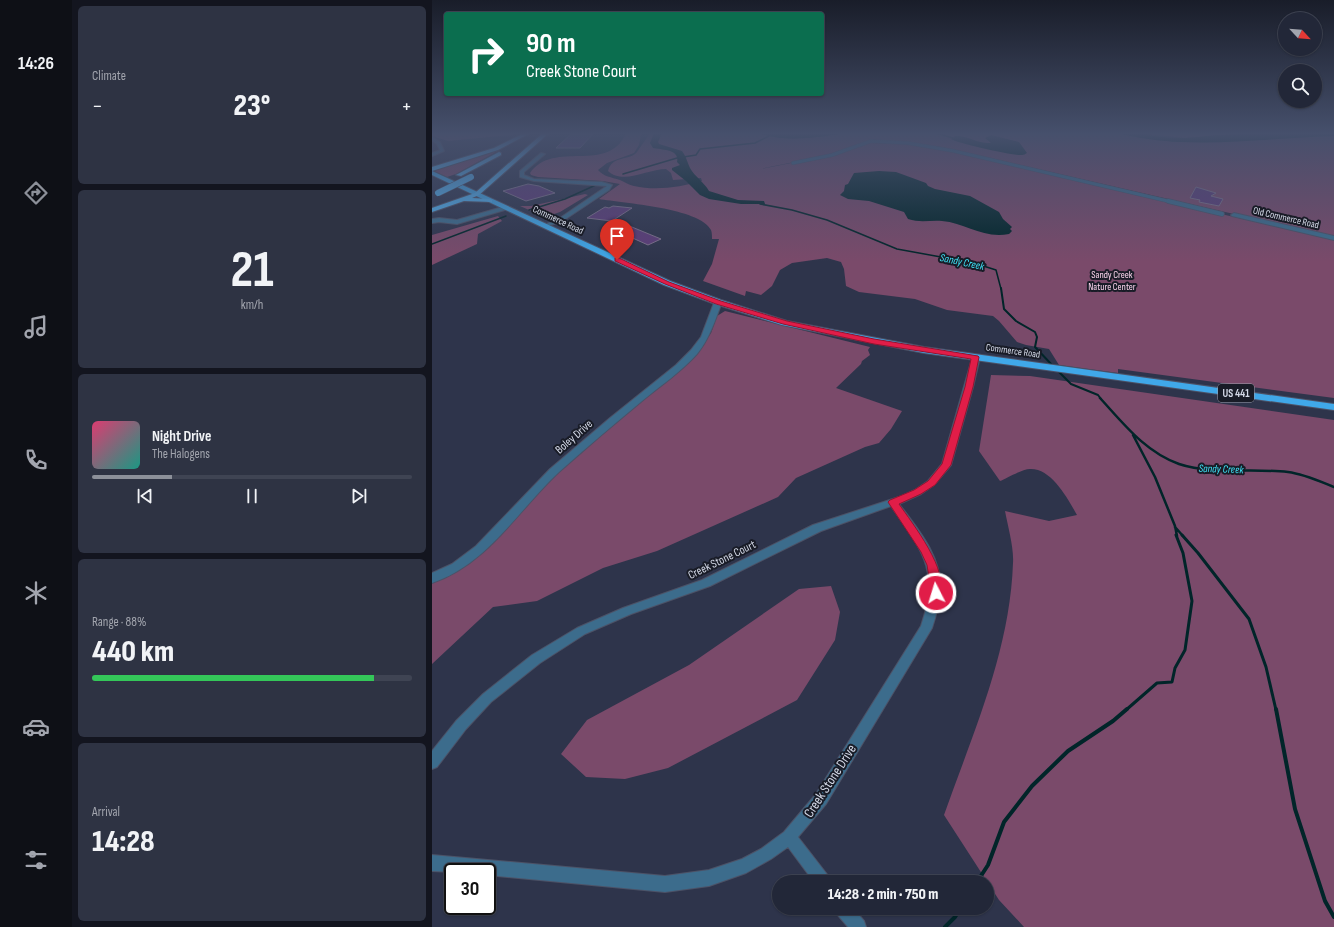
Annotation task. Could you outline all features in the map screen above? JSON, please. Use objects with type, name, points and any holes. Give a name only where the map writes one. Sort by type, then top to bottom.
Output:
[{"type":"highway","name":"Commerce Road","points":[[439,176],[667,283],[718,302],[785,323],[840,335],[924,350],[1334,407]]},
{"type":"highway","points":[[432,188],[456,176]]},
{"type":"highway","points":[[435,195],[472,176]]},
{"type":"highway","points":[[432,210],[477,194],[497,176]]},
{"type":"highway","points":[[458,201],[475,199],[490,201]]},
{"type":"street","points":[[523,176],[534,180],[602,182],[610,185],[607,189],[565,218],[546,226]]},
{"type":"street","points":[[1062,176],[1222,214]]},
{"type":"street","points":[[432,221],[440,220],[457,222],[506,208]]},
{"type":"street","name":"Old Commerce Road","points":[[1234,215],[1334,238]]},
{"type":"street","name":"Boley Drive","points":[[432,578],[456,567],[480,549],[554,471],[613,420],[679,367],[694,352],[705,337],[718,302]]},
{"type":"street","name":"Creek Stone Court","points":[[432,762],[461,725],[487,698],[536,659],[581,632],[627,611],[706,583],[817,528],[893,502],[918,492],[931,483],[946,465],[968,392],[976,357]]},
{"type":"street","name":"Creek Stone Drive","points":[[432,863],[665,884],[709,878],[746,865],[766,854],[789,837],[821,799],[926,628],[935,603],[936,580],[932,565],[918,538],[893,502]]},
{"type":"street","points":[[789,837],[819,875]]},
{"type":"street","points":[[849,915],[858,927]]},
{"type":"green space","name":"Sandy Creek Nature Center","points":[[535,176],[609,176],[632,186],[660,188],[677,187],[702,181],[701,178],[673,180],[672,176],[1058,176],[1334,240],[1334,398],[1118,369],[1118,373],[1059,365],[1049,349],[1017,342],[993,316],[947,310],[915,299],[859,292],[846,286],[844,269],[841,262],[827,258],[792,263],[780,270],[772,286],[761,295],[746,291],[745,296],[703,281],[712,264],[719,239],[712,239],[711,230],[704,223],[692,216],[660,208],[599,199],[620,184],[603,181]]},
{"type":"green space","name":"Sandy Creek Nature Center","points":[[1069,176],[1334,176],[1334,237]]},
{"type":"green space","points":[[585,194],[588,195],[560,212],[545,217],[520,206],[531,206]]},
{"type":"green space","points":[[498,216],[502,221],[478,234],[477,244],[432,265],[432,235]]},
{"type":"green space","points":[[725,311],[870,347],[868,350],[870,355],[862,361],[861,364],[836,388],[902,411],[891,429],[879,443],[865,447],[796,478],[778,497],[657,551],[603,568],[537,601],[493,607],[432,664],[432,582],[444,577],[577,455],[697,353],[711,333],[717,316]]},
{"type":"green space","points":[[991,375],[1030,376],[1334,420],[1334,927],[1024,927],[999,900],[994,892],[994,875],[983,875],[944,815],[978,722],[1005,628],[1010,596],[1013,557],[1012,544],[1005,511],[1049,521],[1077,515],[1064,493],[1046,474],[1039,470],[1028,469],[1000,481],[979,451]]},
{"type":"green space","points":[[831,586],[840,612],[835,640],[797,700],[668,768],[625,779],[586,777],[561,754],[587,720],[689,665],[799,589]]},
{"type":"shaded area","points":[[680,176],[697,176],[709,191],[738,200],[764,201],[765,204],[741,204],[709,199],[700,195]]},
{"type":"shaded area","points":[[852,176],[908,176],[926,183],[928,186],[935,189],[970,196],[999,212],[1003,219],[1012,227],[1010,229],[1012,231],[1009,234],[991,234],[983,233],[951,222],[908,219],[904,212],[869,201],[848,199],[840,195],[844,191],[845,185],[848,184]]},
{"type":"building","points":[[528,184],[539,186],[555,193],[526,201],[503,191]]},
{"type":"building","points":[[1196,187],[1216,193],[1211,196],[1223,199],[1219,206],[1199,202],[1200,200],[1190,198]]},
{"type":"building","points":[[613,206],[632,208],[612,221],[587,218],[605,207],[609,208]]},
{"type":"building","points":[[627,225],[661,239],[648,245],[615,230]]},
{"type":"waterway","points":[[529,210],[565,199],[598,184]]},
{"type":"waterway","name":"Sandy Creek","points":[[760,204],[792,210],[827,220],[897,249],[974,263],[996,270],[1001,289]]},
{"type":"waterway","points":[[432,244],[506,216]]},
{"type":"waterway","name":"Sandy Creek","points":[[1001,288],[1004,309],[1016,321],[1035,332],[1037,337],[1035,347],[1053,366]]},
{"type":"waterway","name":"Sandy Creek","points":[[1057,370],[1071,384],[1098,395],[1101,399]]},
{"type":"waterway","name":"Sandy Creek","points":[[1100,398],[1135,436],[1156,452],[1179,464],[1205,469],[1288,472],[1306,476],[1334,487]]},
{"type":"waterway","points":[[1133,435],[1155,477],[1175,527]]},
{"type":"waterway","points":[[1175,527],[1183,536]]},
{"type":"waterway","points":[[1175,527],[1177,536]]},
{"type":"waterway","points":[[1126,710],[1157,683],[1172,682],[1175,668],[1185,650],[1192,601],[1183,553],[1176,535]]},
{"type":"waterway","points":[[1182,535],[1198,553],[1249,619],[1266,667],[1276,710]]},
{"type":"waterway","points":[[982,875],[988,865],[1004,822],[1032,786],[1068,751],[1113,721],[1127,709]]},
{"type":"waterway","points":[[1276,709],[1295,809],[1325,901],[1334,917]]},
{"type":"waterway","points":[[945,927],[956,915]]},
{"type":"route","points":[[617,260],[667,283],[718,302],[785,323],[924,350],[976,357],[969,387],[946,465],[931,483],[918,492],[893,502],[925,550],[932,565],[936,580],[936,593]]}]
